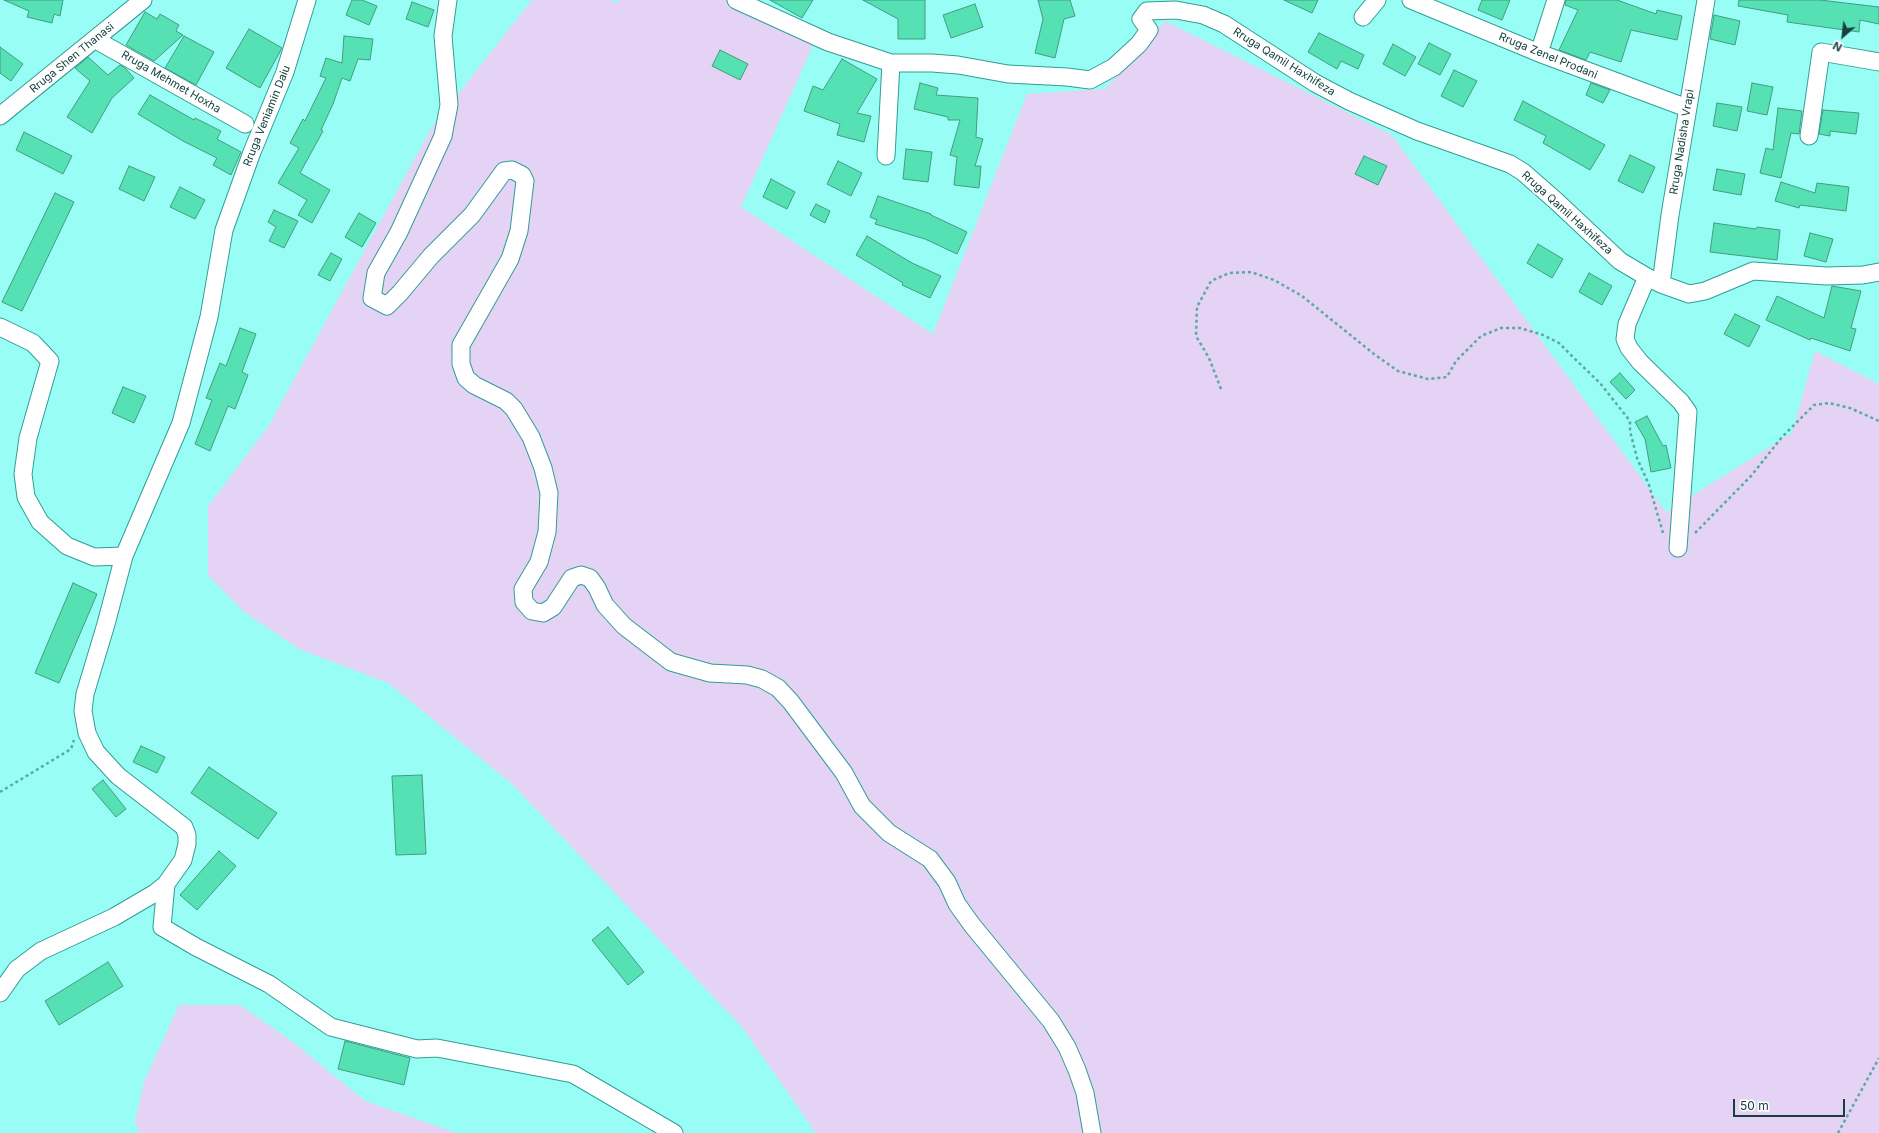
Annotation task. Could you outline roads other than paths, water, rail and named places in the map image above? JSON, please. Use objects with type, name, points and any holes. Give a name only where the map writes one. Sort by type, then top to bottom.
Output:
[{"type":"street","name":"Rruga Shen Thanasi","points":[[0,116],[96,40],[143,0]]},
{"type":"street","name":"Rruga Veniamin Daiu","points":[[166,884],[183,860],[187,844],[187,835],[184,827],[118,776],[96,752],[87,733],[83,711],[85,694],[124,556],[181,423],[209,317],[224,230],[252,152],[285,72],[306,0]]},
{"type":"street","points":[[448,0],[443,36],[449,105],[443,136],[399,232],[376,273],[372,298],[387,306],[400,293],[430,256],[472,215],[504,171],[512,170],[522,175],[525,180],[518,231],[510,259],[461,345],[461,364],[466,378],[474,386],[506,401],[514,410],[530,437],[543,468],[548,493],[547,532],[539,562],[524,589],[524,602],[532,611],[543,613],[553,607],[572,578],[581,575],[590,578],[597,588],[605,605],[624,626],[671,662],[710,672],[747,675],[762,679],[778,688],[791,702],[844,773],[862,806],[889,833],[930,859],[947,882],[958,904],[972,925],[1050,1021],[1067,1047],[1077,1070],[1085,1093],[1092,1133]]},
{"type":"street","name":"Rruga Qamil Haxhifeza","points":[[736,0],[828,42],[891,64],[932,62],[1008,74],[1067,77],[1090,80],[1114,66],[1139,44],[1149,30],[1141,19],[1147,12],[1176,10],[1203,15],[1224,24],[1315,83],[1349,101],[1417,131],[1510,164],[1539,186],[1620,261],[1654,281],[1689,294],[1706,291],[1753,270],[1826,276],[1863,275],[1879,272]]},
{"type":"street","points":[[1363,17],[1377,0]]},
{"type":"street","name":"Rruga Zenel Prodani","points":[[1411,0],[1539,54],[1687,108]]},
{"type":"street","points":[[1539,54],[1556,0]]},
{"type":"street","name":"Rruga Nadisha Vrapi","points":[[1678,548],[1688,412],[1681,402],[1640,362],[1629,348],[1625,339],[1627,324],[1654,281],[1706,0]]},
{"type":"street","name":"Rruga Mehmet Hoxha","points":[[96,40],[245,124]]},
{"type":"street","points":[[1809,136],[1820,52],[1879,62]]},
{"type":"street","points":[[886,156],[891,64]]},
{"type":"street","points":[[0,327],[33,343],[50,361],[28,438],[23,474],[26,496],[40,522],[67,546],[94,557],[124,556]]},
{"type":"street","points":[[0,993],[17,969],[41,951],[114,917],[166,884]]},
{"type":"street","points":[[166,884],[162,927],[196,947],[269,984],[331,1027],[417,1049],[437,1048],[573,1074],[674,1133]]}]
